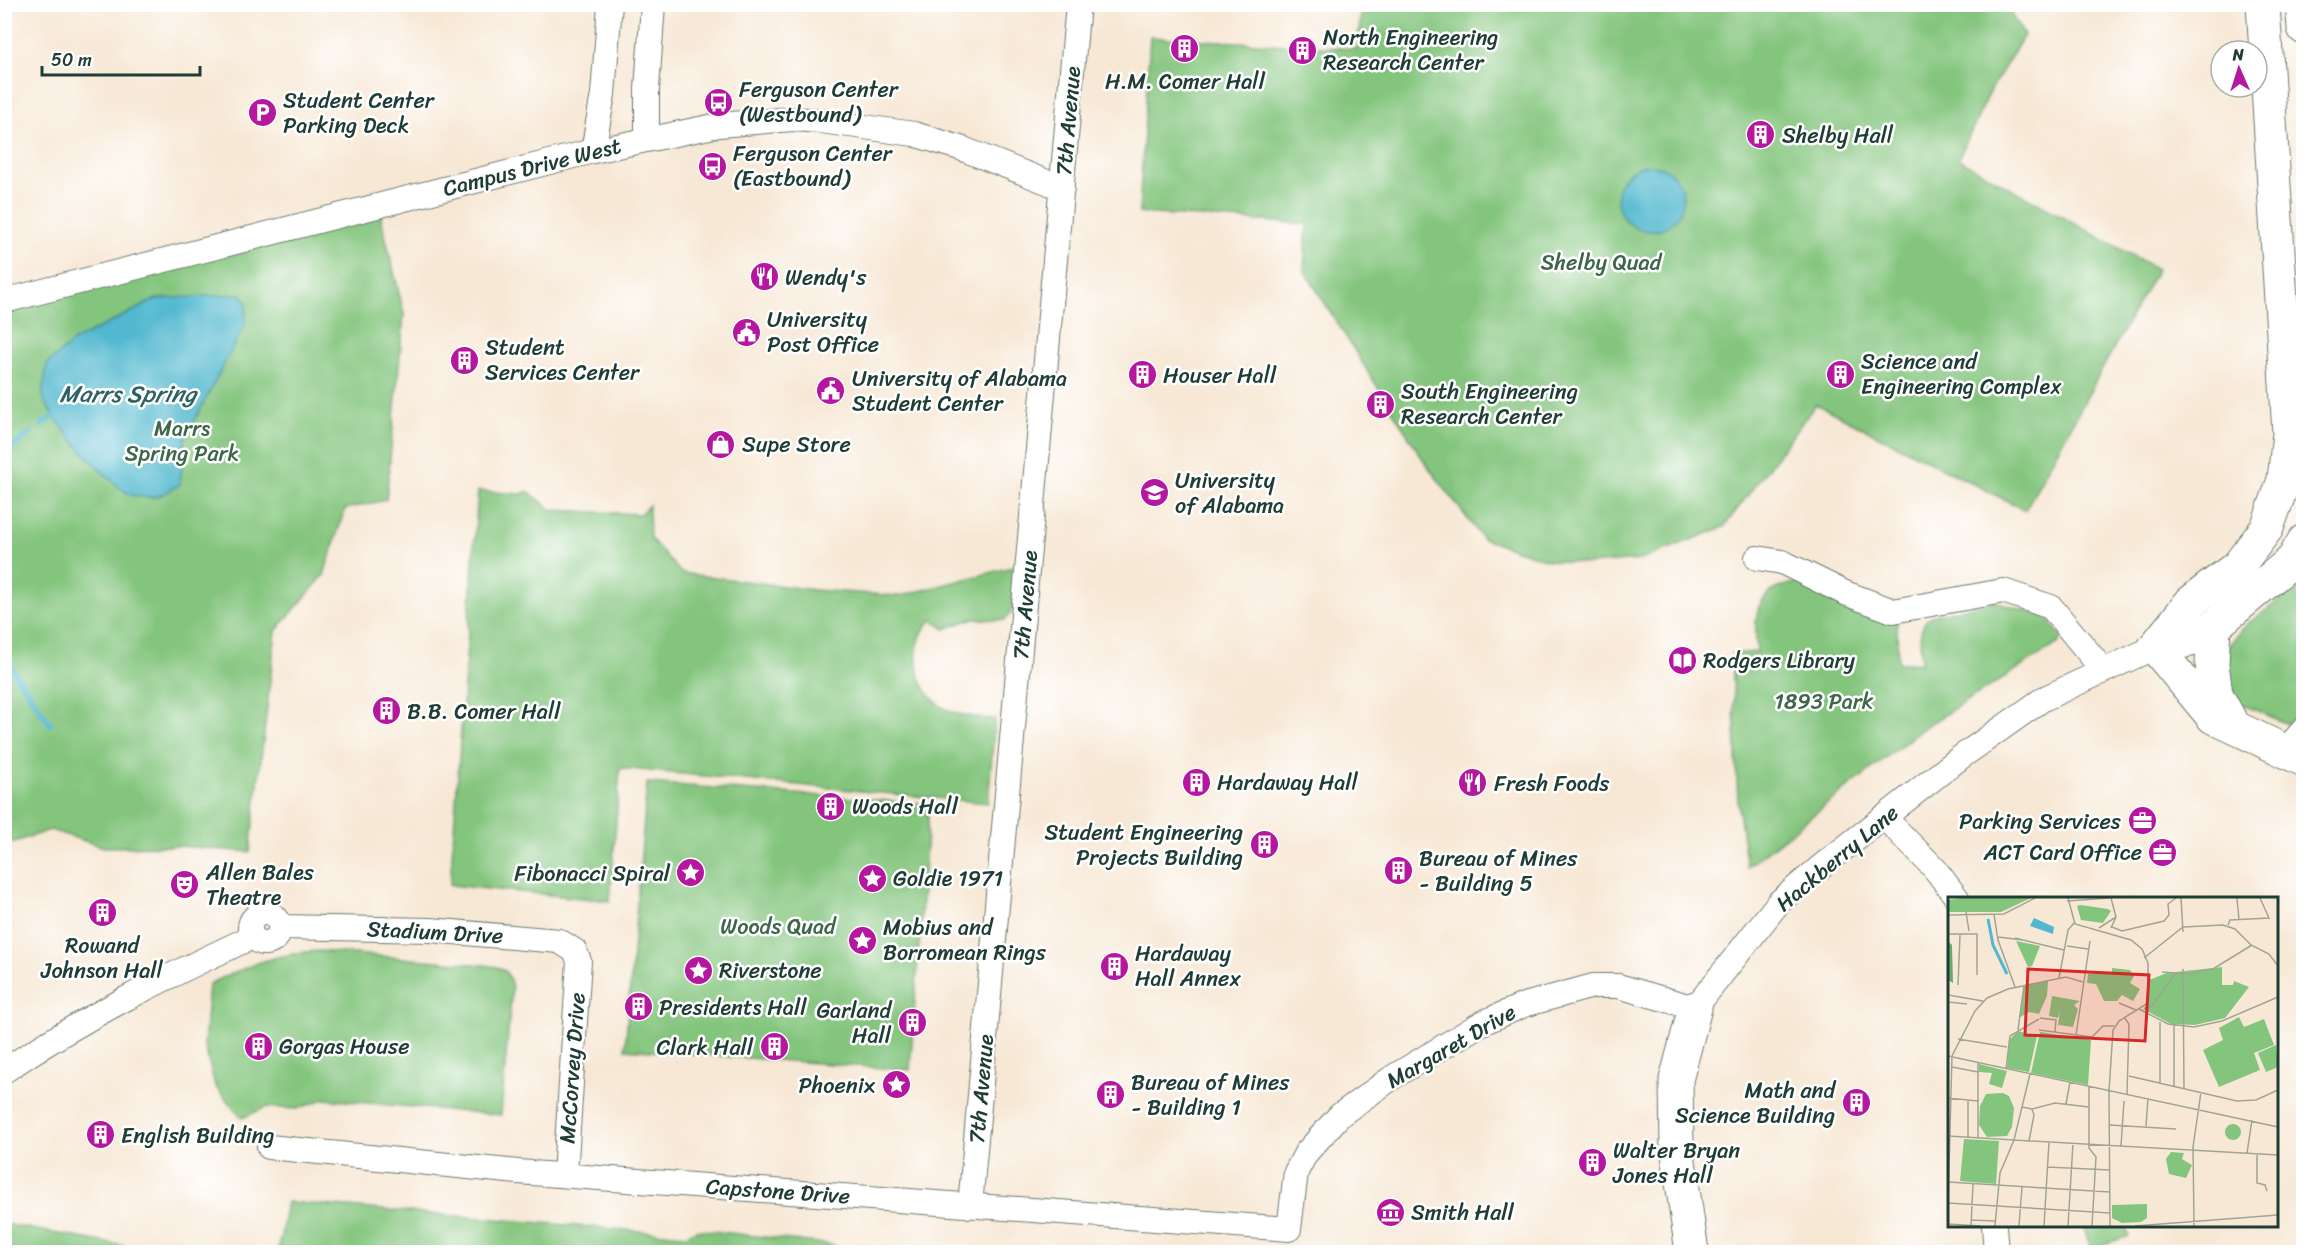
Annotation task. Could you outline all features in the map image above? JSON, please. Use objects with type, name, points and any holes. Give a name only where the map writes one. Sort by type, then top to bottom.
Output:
[{"type":"street","points":[[593,151],[603,98],[610,4]]},
{"type":"street","points":[[647,138],[647,89],[653,4]]},
{"type":"street","name":"7th Avenue","points":[[970,1206],[1078,4]]},
{"type":"street","name":"Hackberry Lane","points":[[2155,647],[2192,602],[2238,566],[2267,528],[2284,480],[2289,433],[2263,4]]},
{"type":"street","points":[[2302,4],[2304,28]]},
{"type":"street","name":"Campus Drive West","points":[[4,301],[593,151],[647,138],[751,121],[793,119],[821,121],[914,134],[973,152],[1062,188]]},
{"type":"street","name":"Hackberry Lane","points":[[1692,1252],[1677,1147],[1676,1080],[1695,1008],[1779,902],[1961,757],[2043,699],[2155,647],[2200,638],[2293,560],[2304,541]]},
{"type":"street","points":[[1757,558],[1782,562],[1845,592],[1893,611],[2003,591],[2013,594],[2051,607],[2103,670]]},
{"type":"street","points":[[2214,626],[2212,664],[2216,694],[2234,726]]},
{"type":"street","points":[[2155,647],[2213,717],[2297,746]]},
{"type":"street","points":[[1884,817],[1935,869],[1956,897]]},
{"type":"street","name":"Stadium Drive","points":[[4,1071],[51,1039],[252,937],[249,927],[254,918],[263,913],[276,918],[280,927],[430,930],[559,941],[575,951],[579,961]]},
{"type":"street","name":"McCorvey Drive","points":[[565,1175],[579,961]]},
{"type":"street","name":"Margaret Drive","points":[[1289,1229],[1296,1172],[1306,1153],[1340,1115],[1393,1077],[1482,1023],[1524,1005],[1593,986],[1618,986],[1695,1008]]},
{"type":"street","name":"Capstone Drive","points":[[269,1147],[565,1175],[1289,1229]]},
{"type":"street","points":[[1994,1227],[1996,1252]]},
{"type":"green space","name":"Shelby Quad","points":[[1362,4],[2005,5],[2024,35],[1992,88],[1958,159],[2157,269],[2025,510],[1816,404],[1724,527],[1640,560],[1589,564],[1548,560],[1483,539],[1426,464],[1304,270],[1307,224],[1139,213],[1150,37],[1357,49]]},
{"type":"green space","name":"Marrs Spring Park","points":[[378,205],[404,314],[386,500],[345,509],[324,575],[276,631],[250,852],[180,846],[104,847],[50,830],[5,845],[5,301]]},
{"type":"green space","points":[[478,491],[521,494],[528,491],[552,510],[640,514],[649,505],[650,538],[681,573],[815,590],[900,596],[1016,566],[1011,613],[1005,620],[971,619],[945,629],[932,620],[919,640],[917,652],[920,677],[932,698],[941,706],[960,714],[995,719],[988,803],[620,768],[610,901],[450,885]]},
{"type":"green space","points":[[2303,570],[2303,731],[2232,700],[2223,652],[2246,625],[2293,590]]},
{"type":"green space","name":"1893 Park","points":[[1796,583],[1809,586],[1857,611],[1897,621],[1898,663],[1921,663],[1921,631],[1926,620],[1931,616],[1995,601],[2046,617],[2062,637],[2059,643],[1926,726],[1747,867],[1738,804],[1732,654],[1757,652],[1757,616],[1764,598],[1782,586]]},
{"type":"green space","name":"Woods Quad","points":[[647,783],[929,804],[910,1070],[625,1049]]},
{"type":"green space","points":[[319,951],[484,965],[500,968],[506,972],[512,987],[501,1115],[324,1099],[297,1109],[266,1107],[242,1118],[215,1086],[204,1044],[209,984],[249,966],[275,958]]},
{"type":"green space","points":[[287,1202],[686,1235],[696,1230],[704,1230],[833,1245],[849,1252],[278,1252]]},
{"type":"green space","points":[[5,1224],[156,1252],[5,1252]]},
{"type":"green space","points":[[2083,1227],[2125,1227],[2129,1236],[2091,1248]]},
{"type":"water","points":[[1656,165],[1674,174],[1681,185],[1683,198],[1681,211],[1674,222],[1663,229],[1644,231],[1626,222],[1619,211],[1617,192],[1626,174],[1637,167]]},
{"type":"water","name":"Marrs Spring","points":[[241,294],[247,303],[245,324],[185,439],[180,484],[153,497],[132,495],[111,480],[97,466],[67,434],[46,405],[43,392],[47,364],[74,341],[156,299]]},
{"type":"waterway","name":"Marrs Spring","points":[[42,425],[53,417]]},
{"type":"waterway","points":[[4,471],[12,447],[31,433]]},
{"type":"waterway","points":[[4,652],[12,669],[50,724]]},
{"type":"place","name":"H.M. Comer Hall","points":[[1185,49]]},
{"type":"place","name":"North Engineering Research Center","points":[[1302,50]]},
{"type":"place","name":"Ferguson Center (Westbound)","points":[[718,102]]},
{"type":"place","name":"Student Center Parking Deck","points":[[262,113]]},
{"type":"place","name":"Shelby Hall","points":[[1761,135]]},
{"type":"place","name":"Ferguson Center (Eastbound)","points":[[712,166]]},
{"type":"place","name":"Wendy's","points":[[764,277]]},
{"type":"place","name":"University Post Office","points":[[746,332]]},
{"type":"place","name":"Student Services Center","points":[[464,360]]},
{"type":"place","name":"Science and Engineering Complex","points":[[1840,374]]},
{"type":"place","name":"Houser Hall","points":[[1142,375]]},
{"type":"place","name":"University of Alabama Student Center","points":[[831,391]]},
{"type":"place","name":"South Engineering Research Center","points":[[1380,404]]},
{"type":"place","name":"Supe Store","points":[[721,444]]},
{"type":"place","name":"University of Alabama","points":[[1154,493]]},
{"type":"place","name":"Rodgers Library","points":[[1682,660]]},
{"type":"place","name":"B.B. Comer Hall","points":[[386,711]]},
{"type":"place","name":"Hardaway Hall","points":[[1196,782]]},
{"type":"place","name":"Fresh Foods","points":[[1473,783]]},
{"type":"place","name":"Woods Hall","points":[[831,806]]},
{"type":"place","name":"Parking Services","points":[[2142,821]]},
{"type":"place","name":"Student Engineering Projects Building","points":[[1264,845]]},
{"type":"place","name":"ACT Card Office","points":[[2163,852]]},
{"type":"place","name":"Bureau of Mines - Building 5","points":[[1398,871]]},
{"type":"place","name":"Fibonacci Spiral","points":[[691,873]]},
{"type":"place","name":"Goldie 1971","points":[[872,878]]},
{"type":"place","name":"Allen Bales Theatre","points":[[185,885]]},
{"type":"place","name":"Rowand Johnson Hall","points":[[102,913]]},
{"type":"place","name":"Mobius and Borromean Rings","points":[[862,940]]},
{"type":"place","name":"Hardaway Hall Annex","points":[[1114,966]]},
{"type":"place","name":"Riverstone","points":[[698,970]]},
{"type":"place","name":"Presidents Hall","points":[[638,1007]]},
{"type":"place","name":"Garland Hall","points":[[912,1023]]},
{"type":"place","name":"Gorgas House","points":[[258,1046]]},
{"type":"place","name":"Clark Hall","points":[[774,1047]]},
{"type":"place","name":"Phoenix","points":[[896,1085]]},
{"type":"place","name":"Bureau of Mines - Building 1","points":[[1110,1095]]},
{"type":"place","name":"Math and Science Building","points":[[1856,1103]]},
{"type":"place","name":"English Building","points":[[100,1135]]},
{"type":"place","name":"Walter Bryan Jones Hall","points":[[1592,1163]]},
{"type":"place","name":"Smith Hall","points":[[1390,1212]]}]
